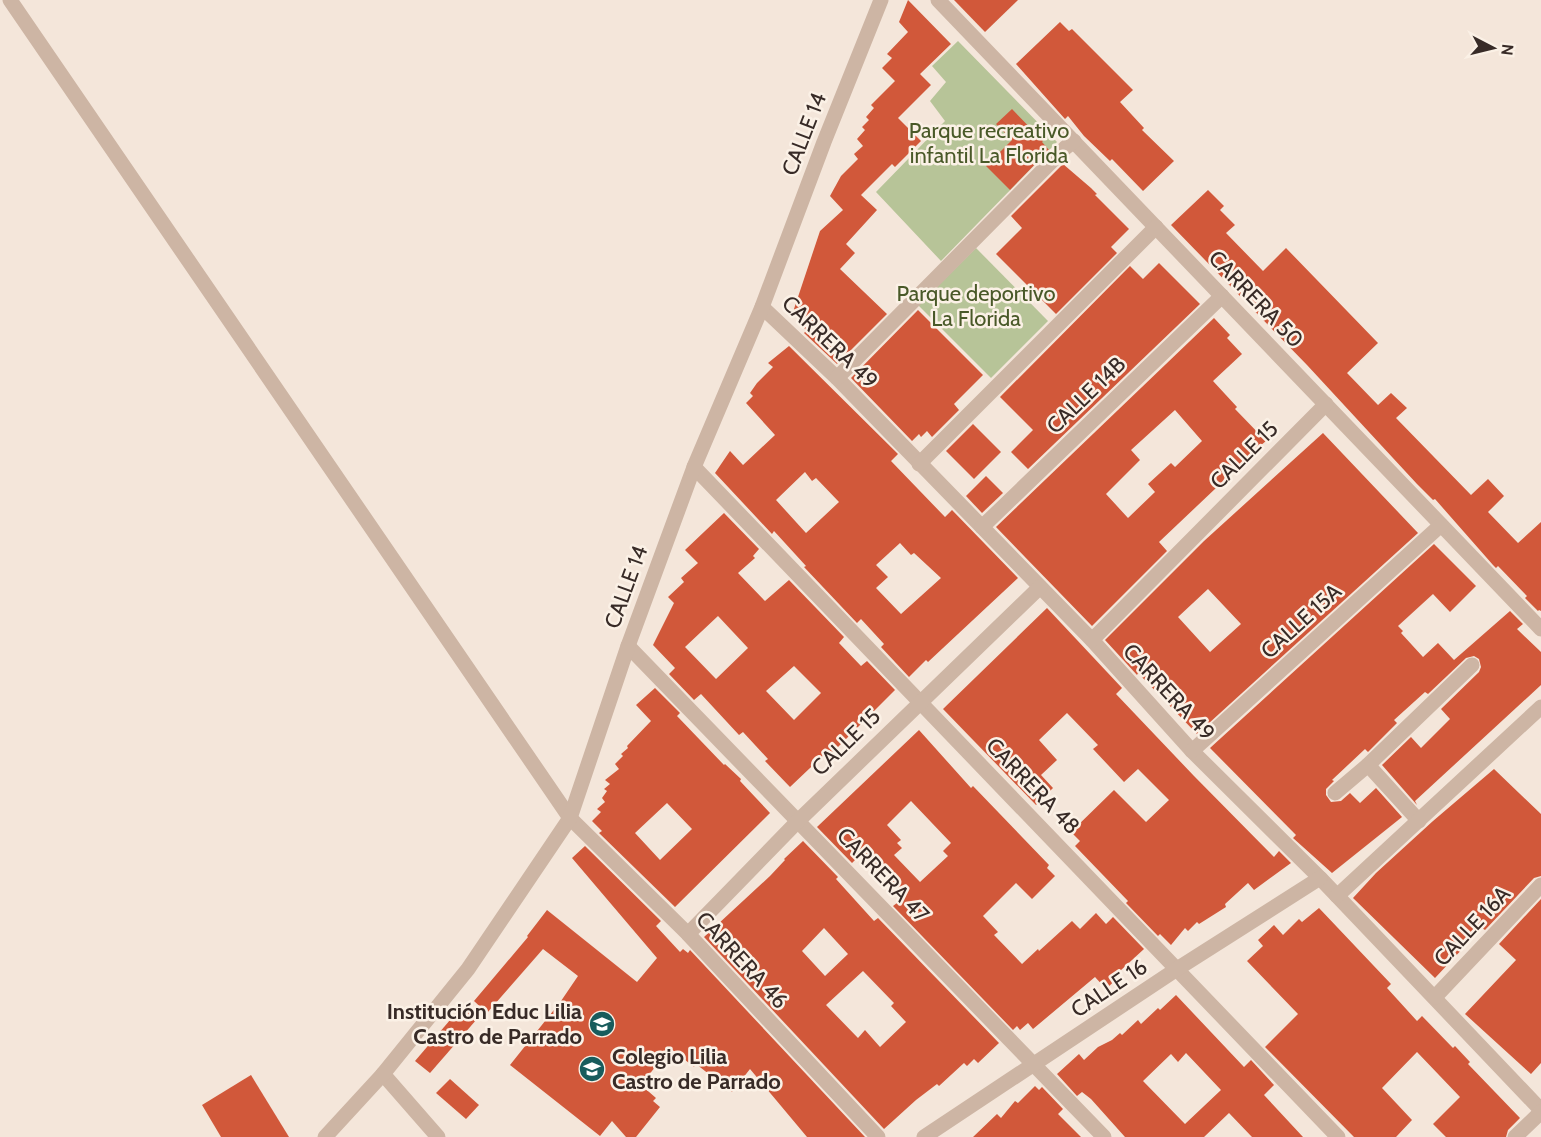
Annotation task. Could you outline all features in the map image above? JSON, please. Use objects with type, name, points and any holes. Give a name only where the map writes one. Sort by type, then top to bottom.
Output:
[{"type":"street","name":"CARRERA 46","points":[[10,0],[570,818],[688,934],[878,1137]]},
{"type":"street","name":"CALLE 14","points":[[325,1137],[383,1074],[468,969],[570,818],[628,646],[694,467],[762,307],[824,142],[881,0]]},
{"type":"street","name":"CARRERA 50","points":[[938,0],[1541,628]]},
{"type":"street","points":[[837,378],[1065,147],[1074,141]]},
{"type":"street","points":[[919,464],[1156,227]]},
{"type":"street","name":"CALLE 14B","points":[[982,526],[1222,296]]},
{"type":"street","name":"CARRERA 49","points":[[762,307],[837,378],[982,526],[1092,640],[1192,751],[1320,878],[1539,1103]]},
{"type":"street","name":"CALLE 15","points":[[1092,640],[1326,404]]},
{"type":"street","name":"CARRERA 48","points":[[694,467],[1338,1137]]},
{"type":"street","name":"CALLE 15A","points":[[1192,751],[1441,525]]},
{"type":"street","name":"CALLE 15","points":[[688,934],[798,821],[1040,587]]},
{"type":"street","name":"CARRERA 47","points":[[628,646],[1104,1137]]},
{"type":"street","points":[[1335,793],[1368,765],[1472,665]]},
{"type":"street","points":[[1337,896],[1541,707]]},
{"type":"street","points":[[1368,765],[1419,821]]},
{"type":"street","name":"CALLE 16","points":[[924,1137],[1177,969],[1320,878]]},
{"type":"street","name":"CALLE 16A","points":[[1435,997],[1541,885]]},
{"type":"street","points":[[383,1074],[438,1137]]},
{"type":"street","points":[[1515,1137],[1539,1103]]},
{"type":"green space","name":"Parque recreativo infantil La Florida","points":[[958,41],[1057,142],[941,261],[876,192],[945,121],[930,101],[946,82],[932,66]]},
{"type":"green space","name":"Parque deportivo La Florida","points":[[976,248],[1048,321],[991,378],[918,305]]},
{"type":"building","points":[[908,0],[951,44],[920,74],[931,85],[898,118],[921,141],[895,167],[892,164],[861,195],[877,210],[846,244],[855,253],[840,269],[887,314],[837,364],[804,333],[806,331],[794,309],[820,231],[843,210],[830,196],[841,176],[858,159],[854,154],[863,146],[857,139],[865,130],[862,127],[869,120],[866,117],[874,108],[871,105],[895,81],[882,68],[892,58],[887,54],[908,32],[899,22]]},
{"type":"building","points":[[954,0],[1018,0],[985,32]]},
{"type":"building","points":[[1060,22],[1069,31],[1072,29],[1133,90],[1120,102],[1144,128],[1142,130],[1174,161],[1143,191],[1112,159],[1110,161],[1084,136],[1068,116],[1065,119],[1016,64]]},
{"type":"building","points":[[1012,109],[1049,150],[1010,190],[986,166],[1012,140],[996,124]]},
{"type":"building","points":[[1063,164],[1091,188],[1097,194],[1095,195],[1129,229],[1111,247],[1117,253],[1056,314],[996,254],[1022,228],[1011,216]]},
{"type":"building","points":[[1208,190],[1224,206],[1220,210],[1235,225],[1226,233],[1263,271],[1286,248],[1378,343],[1347,373],[1378,405],[1391,393],[1407,408],[1396,418],[1471,495],[1488,479],[1504,496],[1488,512],[1518,543],[1541,522],[1541,611],[1538,611],[1525,598],[1527,596],[1498,566],[1496,568],[1493,565],[1435,499],[1433,500],[1417,484],[1307,365],[1171,225]]},
{"type":"building","points":[[1159,263],[1200,304],[1028,469],[1011,452],[1033,430],[1000,397],[1130,266],[1143,279]]},
{"type":"building","points":[[918,310],[983,375],[954,404],[959,410],[932,437],[927,431],[921,437],[919,434],[912,441],[851,378]]},
{"type":"building","points":[[1214,318],[1230,335],[1227,338],[1242,354],[1213,381],[1237,407],[1235,409],[1266,441],[1242,461],[1159,542],[1167,551],[1092,626],[996,527]],"holes":[[[1175,410],[1202,441],[1175,467],[1171,463],[1148,484],[1155,492],[1128,518],[1106,494],[1140,460],[1131,450]]]},
{"type":"building","points":[[789,346],[898,454],[891,461],[945,517],[952,510],[1018,578],[909,677],[881,647],[884,644],[861,619],[857,623],[804,567],[806,566],[774,531],[772,534],[715,473],[730,451],[743,465],[775,435],[746,403],[753,396],[750,393],[757,383],[773,367],[768,363]],"holes":[[[805,472],[812,481],[816,478],[839,502],[806,533],[776,500]],[[900,543],[911,555],[914,553],[941,578],[901,614],[876,588],[888,577],[876,565]]]},
{"type":"building","points":[[973,424],[1001,452],[974,479],[946,451]]},
{"type":"building","points":[[1323,433],[1418,533],[1197,734],[1105,640],[1204,541]],"holes":[[[1208,589],[1241,624],[1210,652],[1178,617]]]},
{"type":"building","points":[[986,476],[1003,493],[982,513],[966,496]]},
{"type":"building","points":[[724,513],[759,549],[753,556],[755,558],[738,573],[765,601],[789,580],[844,637],[839,643],[861,666],[867,661],[895,690],[832,753],[829,750],[790,787],[765,761],[768,759],[743,732],[739,735],[701,694],[694,700],[669,674],[675,668],[653,645],[674,603],[668,597],[684,582],[681,578],[698,563],[685,550]],"holes":[[[718,616],[748,648],[716,679],[685,647]],[[794,666],[821,693],[794,720],[766,691]]]},
{"type":"building","points":[[1434,544],[1476,586],[1450,612],[1433,594],[1398,626],[1403,631],[1401,633],[1423,657],[1438,643],[1454,660],[1510,611],[1523,624],[1517,629],[1541,652],[1541,685],[1415,801],[1417,805],[1382,765],[1411,737],[1421,748],[1450,719],[1441,709],[1479,672],[1481,667],[1479,659],[1474,656],[1466,658],[1428,694],[1425,692],[1394,720],[1397,723],[1368,752],[1365,749],[1332,780],[1334,781],[1326,789],[1326,795],[1331,802],[1341,801],[1350,793],[1360,803],[1376,788],[1402,817],[1332,873],[1293,838],[1296,835],[1210,748]]},
{"type":"building","points":[[1047,608],[1122,688],[1116,694],[1194,776],[1274,857],[1279,851],[1291,863],[1254,890],[1248,883],[1225,904],[1226,907],[1199,924],[1197,922],[1188,931],[1185,928],[1171,945],[1160,934],[1158,936],[1126,903],[1128,901],[1075,846],[1080,841],[1071,832],[1114,790],[1146,822],[1169,800],[1138,769],[1124,782],[1093,749],[1098,745],[1067,713],[1039,740],[1057,760],[1041,775],[1053,788],[1036,805],[943,709]]},
{"type":"building","points":[[655,688],[680,713],[677,716],[724,765],[741,779],[740,781],[770,813],[675,907],[599,833],[602,831],[592,821],[601,812],[597,809],[605,802],[602,798],[607,791],[604,789],[610,784],[605,780],[619,769],[615,764],[623,756],[621,754],[651,721],[636,705]],"holes":[[[667,803],[692,829],[660,860],[635,833]]]},
{"type":"building","points":[[919,730],[971,788],[973,786],[1049,865],[1047,868],[1055,876],[1032,899],[1016,883],[983,916],[998,932],[994,935],[1022,964],[1072,921],[1080,929],[1096,913],[1106,924],[1113,917],[1144,949],[1120,971],[1122,974],[1106,989],[1095,977],[1033,1029],[1028,1023],[1020,1030],[1017,1026],[1013,1030],[893,906],[906,896],[863,852],[852,863],[817,827]],"holes":[[[911,801],[951,843],[943,851],[948,856],[920,882],[894,855],[902,848],[897,843],[901,840],[887,825]]]},
{"type":"building","points":[[1494,769],[1541,814],[1541,876],[1534,878],[1485,930],[1482,928],[1435,978],[1353,898],[1376,873]]},
{"type":"building","points":[[803,841],[838,877],[836,879],[874,921],[878,918],[999,1043],[978,1063],[974,1059],[967,1066],[964,1063],[939,1086],[937,1084],[916,1100],[884,1129],[704,937],[770,876]],"holes":[[[824,928],[848,954],[825,976],[802,951]],[[863,971],[894,1003],[891,1006],[906,1022],[880,1047],[865,1030],[858,1038],[826,1005]]]},
{"type":"building","points":[[585,846],[661,921],[656,926],[680,952],[683,949],[688,953],[690,950],[865,1137],[807,1137],[750,1069],[732,1092],[696,1064],[694,1067],[670,1048],[641,1085],[656,1098],[653,1101],[660,1107],[636,1137],[626,1137],[612,1121],[600,1136],[510,1065],[578,976],[543,949],[487,1013],[474,1001],[528,937],[547,910],[637,982],[657,958],[572,858]]},
{"type":"building","points":[[1541,899],[1541,1063],[1531,1074],[1465,1014],[1516,960],[1499,944]]},
{"type":"building","points":[[1319,908],[1391,984],[1387,988],[1417,1021],[1422,1016],[1453,1048],[1455,1046],[1470,1062],[1468,1064],[1520,1118],[1508,1130],[1506,1137],[1446,1137],[1433,1124],[1460,1097],[1417,1052],[1382,1088],[1412,1120],[1396,1137],[1354,1137],[1265,1047],[1298,1014],[1247,961],[1263,946],[1258,940],[1274,925],[1283,935],[1299,919],[1302,922]]},
{"type":"building","points":[[1176,995],[1244,1067],[1251,1060],[1274,1085],[1264,1095],[1303,1137],[1252,1137],[1229,1113],[1204,1137],[1125,1137],[1091,1099],[1082,1092],[1077,1096],[1057,1074],[1079,1054],[1084,1060],[1098,1047],[1120,1033],[1122,1035],[1138,1020],[1141,1024],[1158,1008],[1160,1010]],"holes":[[[1186,1053],[1221,1090],[1185,1124],[1143,1081],[1171,1054],[1178,1062]]]},
{"type":"building","points":[[462,1006],[477,1019],[430,1073],[415,1061]]},
{"type":"building","points":[[251,1075],[289,1137],[221,1137],[202,1105]]},
{"type":"building","points":[[450,1079],[479,1105],[466,1119],[436,1093]]},
{"type":"building","points":[[1035,1086],[1039,1090],[1042,1087],[1063,1109],[1058,1114],[1081,1137],[973,1137],[997,1114],[1001,1118],[1015,1101],[1018,1103]]},
{"type":"place","name":"Institución Educ Lilia Castro de Parrado","points":[[602,1024]]},
{"type":"place","name":"Colegio Lilia Castro de Parrado","points":[[592,1069]]}]
